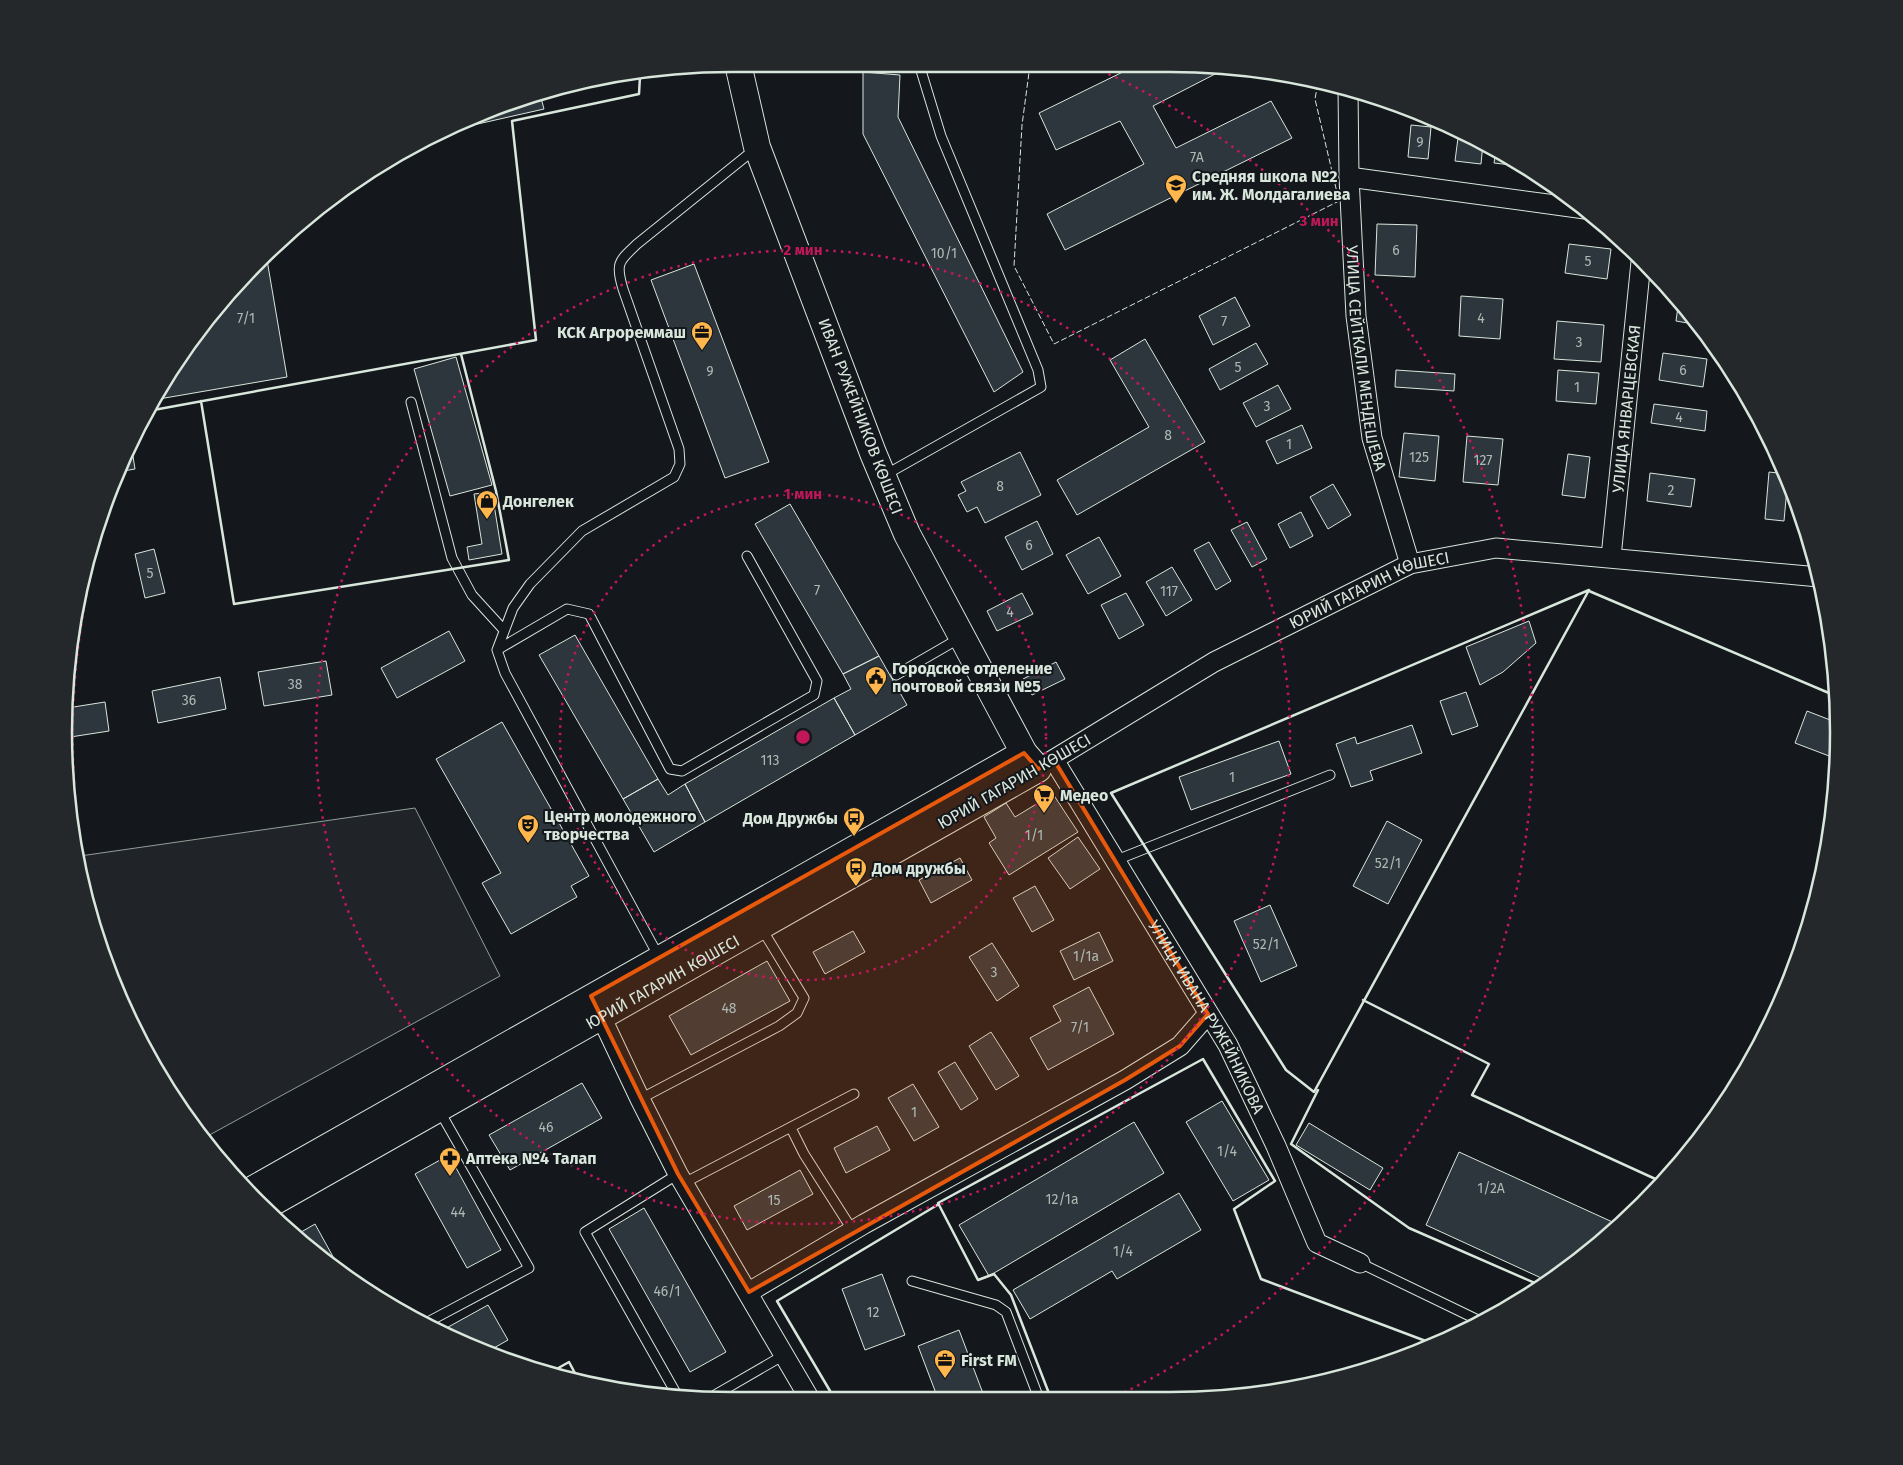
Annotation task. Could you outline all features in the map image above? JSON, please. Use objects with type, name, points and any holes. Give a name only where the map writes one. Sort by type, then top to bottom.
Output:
[{"type":"main road","name":"ИВАН РУЖЕЙНИКОВ КӨШЕСІ","points":[[740,72],[758,147],[907,534],[962,637],[1038,760]]},
{"type":"main road","name":"ЮРИЙ ГАГАРИН КӨШЕСІ","points":[[255,1188],[428,1091],[596,1006],[1038,760]]},
{"type":"main road","name":"ЮРИЙ ГАГАРИН КӨШЕСІ","points":[[271,1204],[439,1109],[596,1006]]},
{"type":"street","name":"УЛИЦА СЕЙТКАЛИ МЕНДЕШЕВА","points":[[1348,97],[1349,177],[1356,316],[1372,438],[1410,564]]},
{"type":"street","points":[[1349,177],[1569,207]]},
{"type":"street","name":"УЛИЦА ЯНВАРЦЕВСКАЯ","points":[[1611,557],[1641,270]]},
{"type":"street","name":"ЮРИЙ ГАГАРИН КӨШЕСІ","points":[[1038,760],[1214,662],[1410,564],[1496,548],[1811,576]]},
{"type":"street","name":"УЛИЦА ИВАНА РУЖЕЙНИКОВА","points":[[1038,760],[1114,861],[1228,1045],[1276,1146],[1317,1243],[1360,1263]]},
{"type":"street","points":[[596,1006],[640,1100],[681,1179],[749,1292],[806,1392]]},
{"type":"street","points":[[749,1292],[853,1231],[1156,1061],[1180,1046],[1208,1014]]},
{"type":"lane","points":[[884,476],[1041,388],[1038,370],[941,136],[921,72]]},
{"type":"lane","points":[[664,967],[505,673],[497,650],[503,630],[513,608],[530,584],[582,531],[674,477],[680,464],[679,449],[623,289],[618,271],[620,260],[637,244],[758,147]]},
{"type":"lane","points":[[411,402],[452,558],[472,595],[503,630]]},
{"type":"lane","points":[[497,650],[567,610],[589,614],[670,769],[682,771],[814,695],[817,689],[817,681],[748,556]]},
{"type":"lane","points":[[896,676],[962,637]]},
{"type":"lane","points":[[1114,861],[1330,775]]},
{"type":"lane","points":[[640,1100],[779,1026],[797,1012],[804,998],[755,916]]},
{"type":"lane","points":[[672,1389],[585,1232],[681,1179],[792,1128],[854,1094]]},
{"type":"lane","points":[[432,1320],[529,1268],[439,1109]]},
{"type":"lane","points":[[792,1128],[804,1154],[853,1231]]},
{"type":"lane","points":[[1360,1263],[1474,1318]]},
{"type":"lane","points":[[912,1281],[996,1304],[1006,1312],[1036,1392]]},
{"type":"lane","points":[[722,1392],[784,1355]]},
{"type":"highlighted area","points":[[1024,753],[1038,769],[1054,760],[1208,1014],[1180,1046],[1125,1080],[749,1292],[678,1174],[591,996]]},
{"type":"shaded area","points":[[415,808],[500,976],[210,1135],[161,1062],[123,985],[95,903],[84,855]]},
{"type":"building","points":[[863,72],[900,75],[898,117],[1023,372],[994,392],[863,134]]},
{"type":"building","points":[[1123,72],[1215,74],[1153,106],[1176,148],[1271,101],[1292,138],[1065,250],[1047,214],[1144,164],[1120,121],[1056,150],[1039,113]]},
{"type":"building","points":[[542,101],[544,109],[478,124]]},
{"type":"building","points":[[1411,125],[1431,127],[1428,159],[1408,157]]},
{"type":"building","points":[[1458,139],[1482,151],[1481,164],[1455,161]]},
{"type":"building","points":[[1495,158],[1506,164],[1494,163]]},
{"type":"building","points":[[1377,224],[1417,225],[1415,277],[1375,275]]},
{"type":"building","points":[[1569,244],[1611,249],[1607,279],[1565,273]]},
{"type":"building","points":[[268,264],[287,377],[163,398],[209,331],[236,297]]},
{"type":"building","points":[[694,264],[769,462],[725,478],[651,280]]},
{"type":"building","points":[[1461,296],[1503,299],[1500,339],[1459,336]]},
{"type":"building","points":[[1235,297],[1250,326],[1213,345],[1199,316]]},
{"type":"building","points":[[1677,310],[1688,323],[1676,321]]},
{"type":"building","points":[[1557,321],[1604,325],[1601,362],[1554,359]]},
{"type":"building","points":[[1145,339],[1205,442],[1077,515],[1057,480],[1149,427],[1110,360]]},
{"type":"building","points":[[1256,343],[1268,364],[1220,390],[1209,369]]},
{"type":"building","points":[[1663,353],[1707,359],[1703,387],[1659,380]]},
{"type":"building","points":[[456,357],[492,485],[450,496],[414,369]]},
{"type":"building","points":[[1396,370],[1455,374],[1454,391],[1395,387]]},
{"type":"building","points":[[1558,370],[1599,373],[1596,404],[1556,401]]},
{"type":"building","points":[[1278,385],[1291,409],[1256,427],[1243,403]]},
{"type":"building","points":[[1654,404],[1707,411],[1705,431],[1651,423]]},
{"type":"building","points":[[1302,425],[1312,448],[1277,464],[1266,441]]},
{"type":"building","points":[[1404,433],[1439,436],[1435,481],[1399,477]]},
{"type":"building","points":[[1467,436],[1503,439],[1498,485],[1463,482]]},
{"type":"building","points":[[1020,452],[1041,495],[985,523],[977,507],[967,512],[958,495],[966,491],[961,482]]},
{"type":"building","points":[[1568,454],[1590,457],[1585,498],[1562,495]]},
{"type":"building","points":[[133,458],[135,469],[128,470]]},
{"type":"building","points":[[1769,472],[1777,473],[1786,497],[1784,521],[1765,519]]},
{"type":"building","points":[[1650,473],[1695,479],[1691,507],[1647,501]]},
{"type":"building","points":[[1333,484],[1351,515],[1328,529],[1310,497]]},
{"type":"building","points":[[492,492],[502,554],[469,560],[467,547],[482,544],[474,494]]},
{"type":"building","points":[[790,504],[879,656],[843,674],[755,524]]},
{"type":"building","points":[[1301,512],[1313,536],[1290,548],[1278,524]]},
{"type":"building","points":[[1037,521],[1053,554],[1022,570],[1005,537]]},
{"type":"building","points":[[1247,522],[1267,559],[1252,567],[1231,530]]},
{"type":"building","points":[[1099,537],[1121,576],[1088,594],[1066,555]]},
{"type":"building","points":[[1209,542],[1231,581],[1216,590],[1194,550]]},
{"type":"building","points":[[154,549],[165,593],[145,598],[135,554]]},
{"type":"building","points":[[1172,567],[1192,600],[1166,616],[1146,582]]},
{"type":"building","points":[[1022,593],[1033,614],[997,631],[987,611]]},
{"type":"building","points":[[1126,593],[1144,625],[1119,639],[1101,605]]},
{"type":"building","points":[[1529,621],[1536,643],[1503,672],[1480,685],[1466,647]]},
{"type":"building","points":[[449,631],[465,661],[397,698],[381,668]]},
{"type":"building","points":[[575,635],[658,779],[623,799],[539,655]]},
{"type":"building","points":[[879,656],[907,705],[855,735],[834,698],[851,689],[843,674]]},
{"type":"building","points":[[326,661],[332,695],[264,706],[258,672]]},
{"type":"building","points":[[1056,662],[1065,679],[1032,695],[1023,679]]},
{"type":"building","points":[[220,677],[226,709],[158,723],[152,691]]},
{"type":"building","points":[[1466,692],[1478,726],[1452,735],[1440,701]]},
{"type":"building","points":[[834,698],[855,735],[705,822],[685,784]]},
{"type":"building","points":[[105,702],[109,731],[72,737],[73,707]]},
{"type":"building","points":[[1807,711],[1830,720],[1829,756],[1795,743]]},
{"type":"building","points":[[502,722],[589,876],[571,886],[577,897],[511,934],[482,883],[501,873],[436,759]]},
{"type":"building","points":[[1412,725],[1422,753],[1370,771],[1373,780],[1351,787],[1336,744],[1355,737],[1357,744]]},
{"type":"building","points":[[1279,741],[1291,774],[1191,810],[1179,777]]},
{"type":"building","points":[[658,779],[668,795],[685,784],[705,822],[654,852],[623,799]]},
{"type":"building","points":[[1053,794],[1078,832],[1009,875],[989,843],[996,838],[984,817],[1006,803],[1015,817]]},
{"type":"building","points":[[1387,821],[1422,840],[1388,904],[1353,886]]},
{"type":"building","points":[[1078,837],[1100,869],[1070,889],[1048,858]]},
{"type":"building","points":[[960,858],[972,880],[931,903],[919,880]]},
{"type":"building","points":[[1035,886],[1054,920],[1032,932],[1013,898]]},
{"type":"building","points":[[1270,905],[1297,966],[1261,982],[1234,921]]},
{"type":"building","points":[[853,931],[865,952],[825,974],[813,952]]},
{"type":"building","points":[[1099,932],[1113,961],[1074,980],[1060,951]]},
{"type":"building","points":[[992,943],[1019,986],[997,1001],[969,957]]},
{"type":"building","points":[[767,961],[790,1001],[691,1055],[669,1016]]},
{"type":"building","points":[[1089,987],[1114,1034],[1048,1070],[1030,1038],[1061,1021],[1053,1006]]},
{"type":"building","points":[[991,1032],[1019,1076],[996,1090],[969,1046]]},
{"type":"building","points":[[955,1062],[978,1099],[961,1110],[938,1072]]},
{"type":"building","points":[[582,1083],[602,1118],[510,1170],[489,1135]]},
{"type":"building","points":[[913,1084],[939,1127],[914,1141],[888,1098]]},
{"type":"building","points":[[1222,1101],[1269,1180],[1233,1201],[1186,1122]]},
{"type":"building","points":[[1134,1122],[1164,1173],[989,1276],[959,1225]]},
{"type":"building","points":[[1309,1123],[1383,1168],[1370,1190],[1296,1145]]},
{"type":"building","points":[[877,1126],[890,1150],[846,1173],[834,1148]]},
{"type":"building","points":[[1459,1152],[1613,1222],[1572,1256],[1541,1278],[1426,1225]]},
{"type":"building","points":[[449,1155],[501,1250],[467,1268],[415,1174]]},
{"type":"building","points":[[800,1170],[813,1194],[747,1230],[734,1206]]},
{"type":"building","points":[[1179,1193],[1201,1230],[1117,1279],[1112,1271],[1030,1319],[1013,1290]]},
{"type":"building","points":[[644,1208],[726,1352],[690,1372],[609,1229]]},
{"type":"building","points":[[315,1224],[334,1258],[331,1256],[301,1232]]},
{"type":"building","points":[[882,1274],[905,1335],[865,1350],[842,1289]]},
{"type":"building","points":[[488,1305],[508,1340],[495,1348],[448,1327]]},
{"type":"building","points":[[959,1330],[982,1392],[935,1392],[918,1346]]},
{"type":"fence","points":[[1029,72],[1022,125],[1014,266],[1054,344],[1339,201],[1315,99],[1317,89]]},
{"type":"wall","points":[[157,409],[536,340],[512,121],[639,94],[640,79]]},
{"type":"wall","points":[[201,401],[234,604],[509,560],[496,491],[461,354]]},
{"type":"wall","points":[[1589,590],[1314,1092],[1286,1070],[1111,793],[1589,590]]},
{"type":"wall","points":[[1589,591],[1829,693]]},
{"type":"wall","points":[[1363,1000],[1489,1064],[1472,1095],[1656,1179]]},
{"type":"wall","points":[[1048,1392],[1011,1295],[994,1274],[978,1280],[938,1203],[1203,1059],[1275,1181],[1234,1209],[1261,1279],[1425,1341]]},
{"type":"wall","points":[[1318,1090],[1291,1144],[1409,1228],[1534,1283]]},
{"type":"wall","points":[[831,1392],[777,1301],[939,1204]]},
{"type":"wall","points":[[557,1369],[569,1362],[575,1373]]},
{"type":"place","name":"Средняя школа №2 им. Ж. Молдагалиева","points":[[1176,204]]},
{"type":"place","name":"КСК Агрореммаш","points":[[702,351]]},
{"type":"place","name":"Донгелек","points":[[487,520]]},
{"type":"place","name":"Городское отделение почтовой связи №5","points":[[876,696]]},
{"type":"place","name":"Медео","points":[[1044,814]]},
{"type":"place","name":"Дом Дружбы","points":[[854,837]]},
{"type":"place","name":"Центр молодежного творчества","points":[[528,844]]},
{"type":"place","name":"Дом дружбы","points":[[856,887]]},
{"type":"place","name":"Аптека №4 Талап","points":[[450,1177]]},
{"type":"place","name":"First FM","points":[[945,1379]]}]
